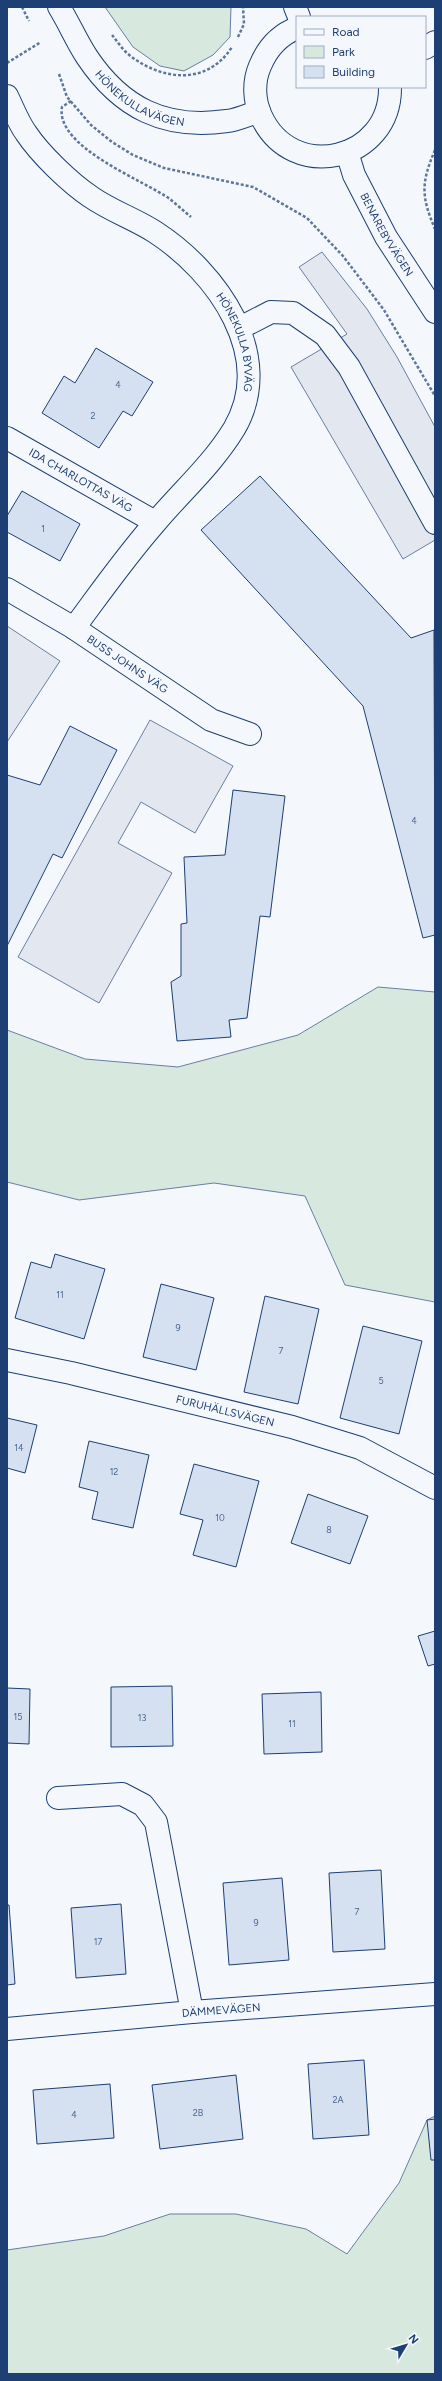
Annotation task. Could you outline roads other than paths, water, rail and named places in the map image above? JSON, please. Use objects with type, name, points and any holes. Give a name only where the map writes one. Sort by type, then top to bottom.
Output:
[{"type":"street","name":"HÖNEKULLAVÄGEN","points":[[59,7],[87,57],[116,93],[138,108],[164,119],[196,124],[228,121],[259,111]]},
{"type":"street","points":[[296,29],[279,38],[263,59],[255,85],[259,111],[272,135],[294,151],[321,157],[348,152],[368,140],[377,130],[388,108],[390,88]]},
{"type":"street","points":[[426,47],[435,42]]},
{"type":"street","name":"HÖNEKULLA BYVÄG","points":[[7,96],[26,134],[55,166],[91,198],[137,220],[169,241],[209,278],[227,304],[240,328],[248,366],[248,396],[235,428],[216,456],[155,522],[74,628]]},
{"type":"street","name":"BENAREBYVÄGEN","points":[[348,152],[354,175],[386,237],[435,312]]},
{"type":"street","points":[[240,328],[271,312],[293,314],[325,335],[348,367],[435,523]]},
{"type":"street","name":"IDA CHARLOTTAS VÄG","points":[[7,438],[155,522]]},
{"type":"street","name":"BUSS JOHNS VÄG","points":[[7,589],[74,628],[211,720],[250,734]]},
{"type":"street","name":"FURUHÄLLSVÄGEN","points":[[7,1360],[71,1373],[292,1427],[360,1448],[435,1488]]},
{"type":"street","points":[[58,1798],[122,1794],[143,1805],[156,1822],[192,2012]]},
{"type":"street","name":"DÄMMEVÄGEN","points":[[7,2029],[192,2012],[435,1994]]}]
